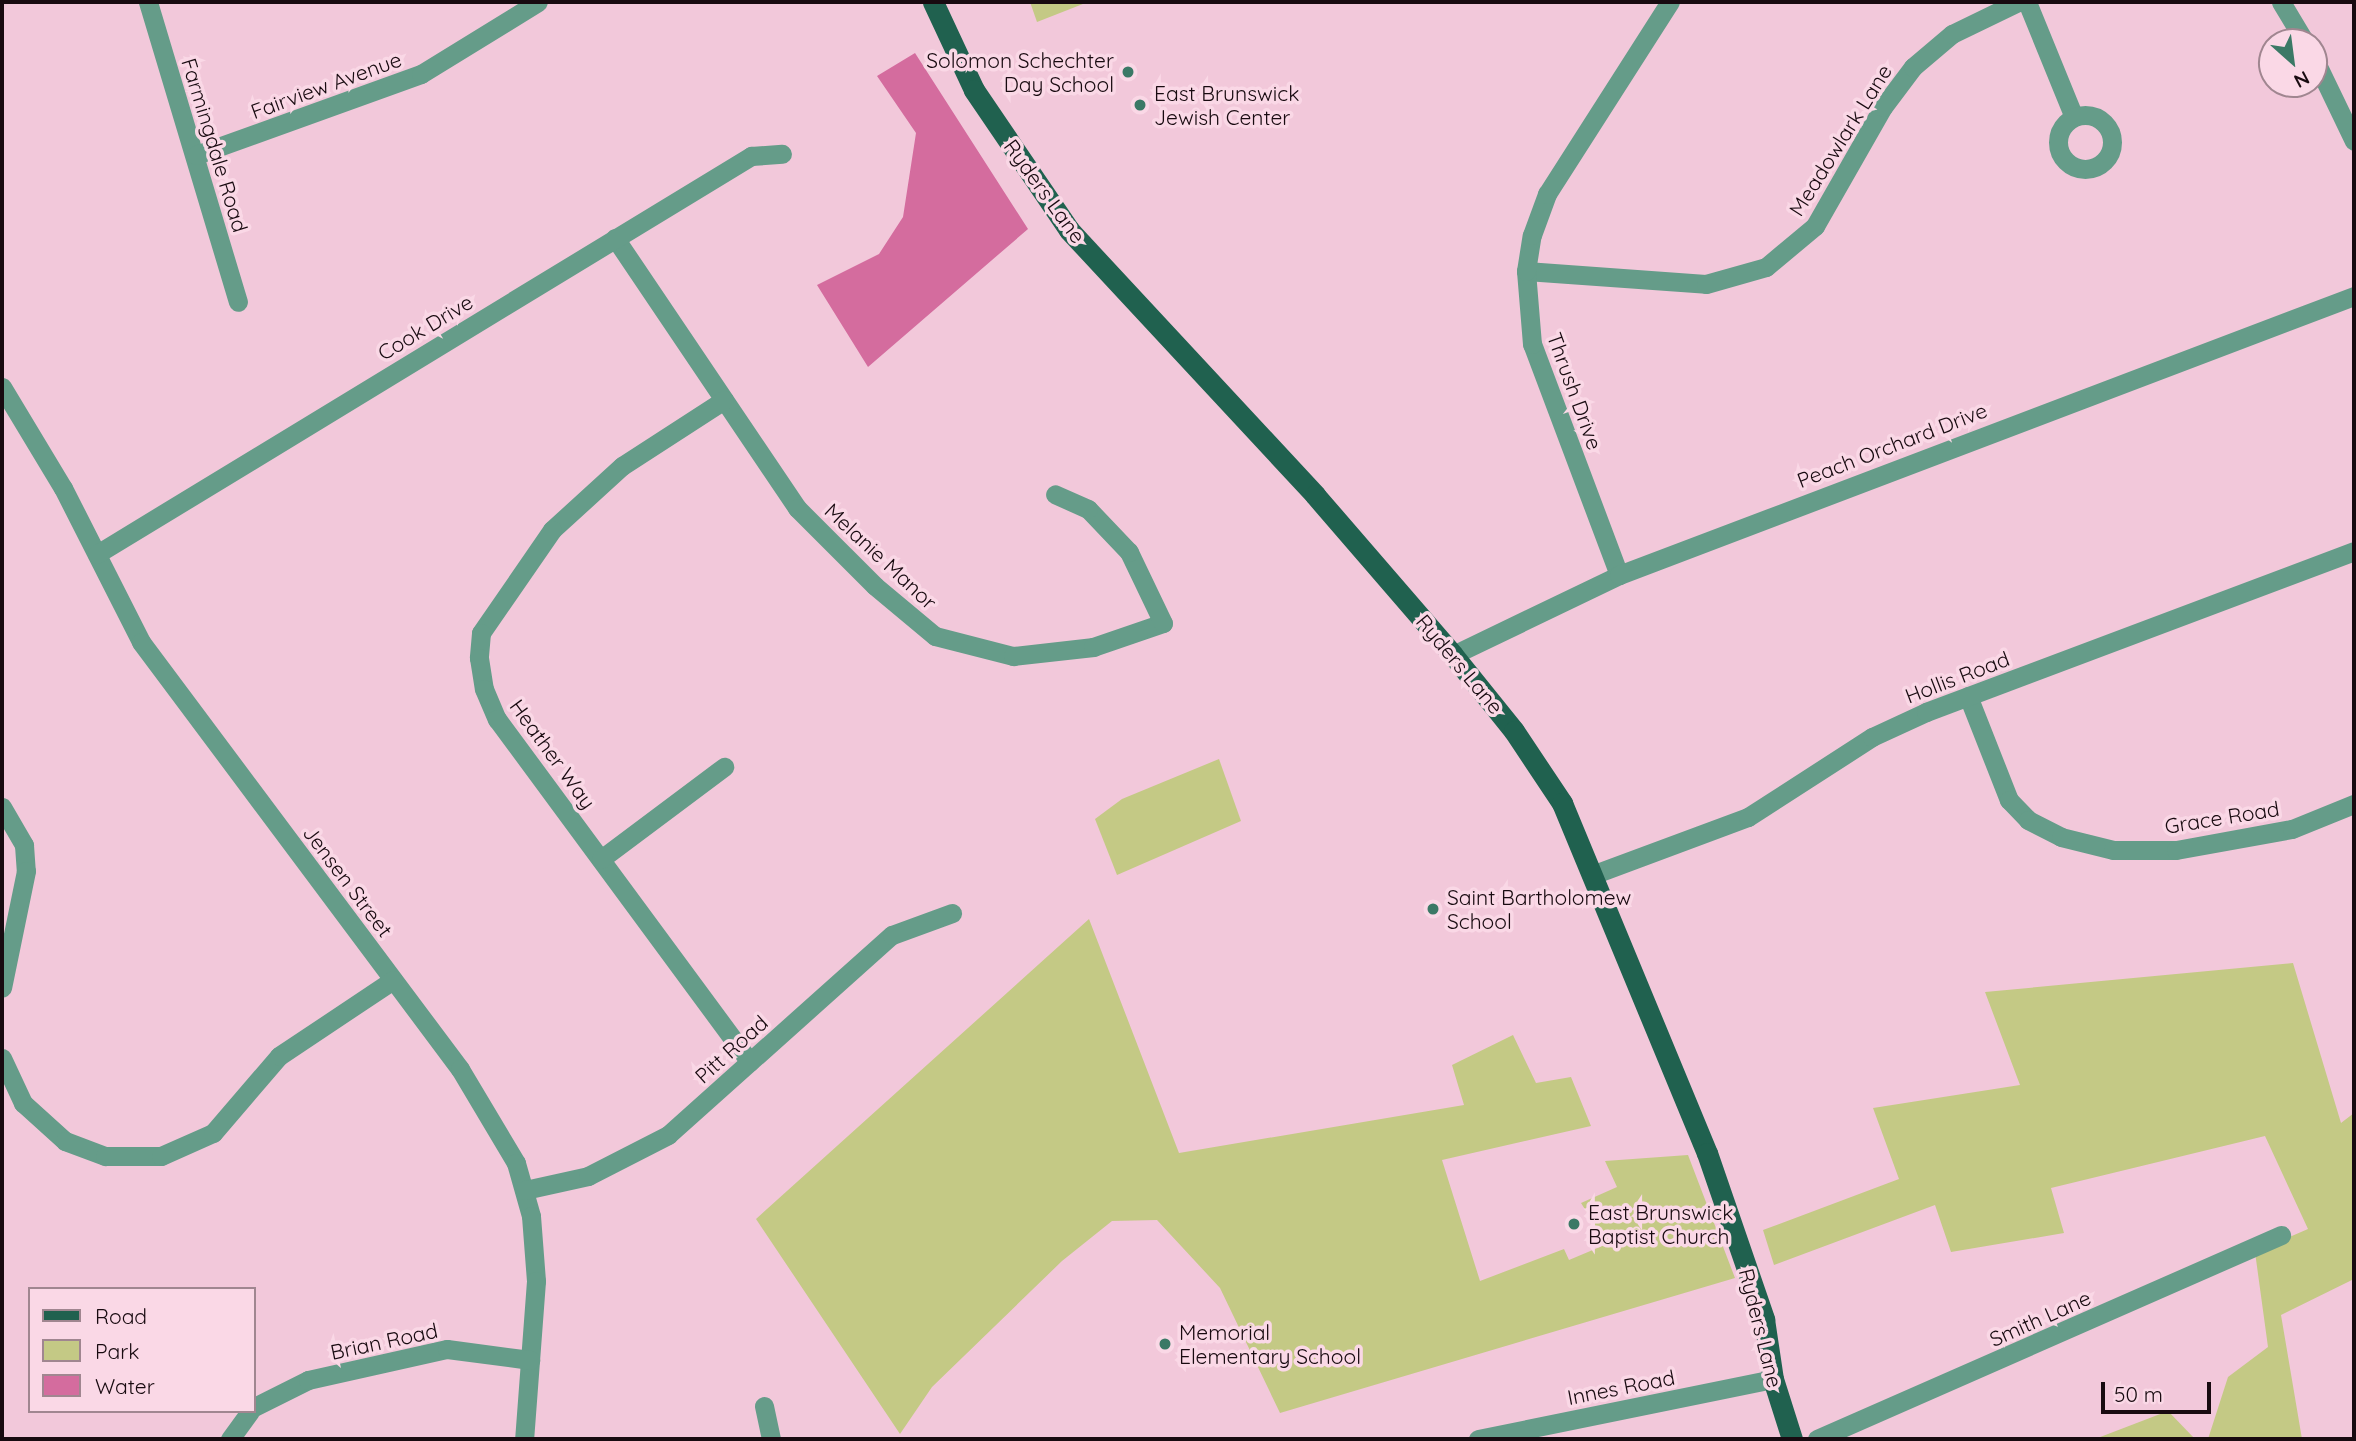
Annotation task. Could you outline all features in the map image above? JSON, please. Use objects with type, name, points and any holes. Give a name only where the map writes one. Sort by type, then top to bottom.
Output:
[{"type":"main road","name":"Ryders Lane","points":[[933,2],[974,90],[1069,230],[1315,495],[1453,654],[1514,730],[1562,803],[1707,1153],[1764,1319],[1773,1380],[1792,1439]]},
{"type":"street","name":"Farmingdale Road","points":[[148,2],[238,302]]},
{"type":"street","name":"Fairview Avenue","points":[[196,155],[365,98],[421,74],[538,2]]},
{"type":"street","name":"Thrush Drive","points":[[1619,575],[1532,344],[1526,271],[1532,235],[1547,194],[1670,2]]},
{"type":"street","name":"Meadowlark Lane","points":[[1526,271],[1698,285],[1737,279],[1766,267],[1815,226],[1882,107],[1913,67],[1952,34],[2018,2]]},
{"type":"street","points":[[2027,2],[2074,117]]},
{"type":"street","points":[[2281,2],[2297,28]]},
{"type":"street","points":[[2328,87],[2354,141]]},
{"type":"street","name":"Cook Drive","points":[[97,554],[751,156],[782,154]]},
{"type":"street","name":"Melanie Manor","points":[[615,238],[797,508],[875,586],[935,636],[1013,656],[1093,647],[1163,623],[1129,552],[1088,509],[1055,494]]},
{"type":"street","name":"Peach Orchard Drive","points":[[1453,654],[1619,575],[2354,296]]},
{"type":"street","name":"Jensen Street","points":[[2,387],[64,488],[141,642],[483,1104],[516,1163],[525,1190],[536,1281],[524,1439]]},
{"type":"street","name":"Heather Way","points":[[724,400],[622,466],[552,530],[481,632],[484,689],[496,719],[750,1062]]},
{"type":"street","name":"Hollis Road","points":[[1592,875],[1748,817],[1872,737],[1968,696],[2354,551]]},
{"type":"street","name":"Grace Road","points":[[1968,696],[2009,800],[2028,820],[2061,837],[2113,849],[2176,850],[2292,829],[2354,804]]},
{"type":"street","points":[[601,859],[724,767]]},
{"type":"street","points":[[2,807],[24,845],[26,871],[2,988]]},
{"type":"street","name":"Pitt Road","points":[[525,1190],[589,1176],[668,1135],[892,935],[952,913]]},
{"type":"street","points":[[2,1058],[23,1103],[65,1141],[119,1158],[161,1156],[213,1133],[279,1056],[393,980]]},
{"type":"street","name":"Smith Lane","points":[[1817,1439],[2281,1235]]},
{"type":"street","name":"Brian Road","points":[[256,1406],[308,1380],[447,1349],[530,1360]]},
{"type":"street","name":"Innes Road","points":[[1478,1439],[1773,1380]]},
{"type":"street","points":[[764,1406],[771,1439]]},
{"type":"street","points":[[230,1439],[249,1413]]},
{"type":"green space","points":[[1030,2],[1088,2],[1037,22]]},
{"type":"green space","points":[[1219,759],[1241,821],[1117,875],[1095,819],[1122,799]]},
{"type":"green space","points":[[1089,919],[1179,1153],[1464,1105],[1452,1065],[1513,1035],[1536,1083],[1571,1077],[1591,1126],[1442,1160],[1480,1281],[1564,1249],[1569,1260],[1607,1244],[1581,1203],[1617,1187],[1605,1161],[1688,1155],[1735,1278],[1280,1413],[1220,1288],[1157,1220],[1112,1221],[1062,1261],[932,1387],[900,1434],[756,1219]]},
{"type":"green space","points":[[2293,963],[2341,1123],[2354,1113],[2354,1279],[2281,1315],[2302,1439],[2208,1439],[2228,1377],[2268,1347],[2255,1252],[2308,1229],[2265,1136],[2051,1188],[2064,1233],[1951,1252],[1935,1205],[1774,1265],[1763,1230],[1899,1179],[1873,1108],[2020,1085],[1985,992]]},
{"type":"green space","points":[[2168,1411],[2195,1439],[2095,1439]]},
{"type":"water","points":[[915,53],[1028,229],[868,367],[817,285],[879,254],[903,217],[916,133],[877,76]]},
{"type":"place","name":"Solomon Schechter Day School","points":[[1128,72]]},
{"type":"place","name":"East Brunswick Jewish Center","points":[[1140,105]]},
{"type":"place","name":"Saint Bartholomew School","points":[[1433,909]]},
{"type":"place","name":"East Brunswick Baptist Church","points":[[1574,1224]]},
{"type":"place","name":"Memorial Elementary School","points":[[1165,1344]]}]
